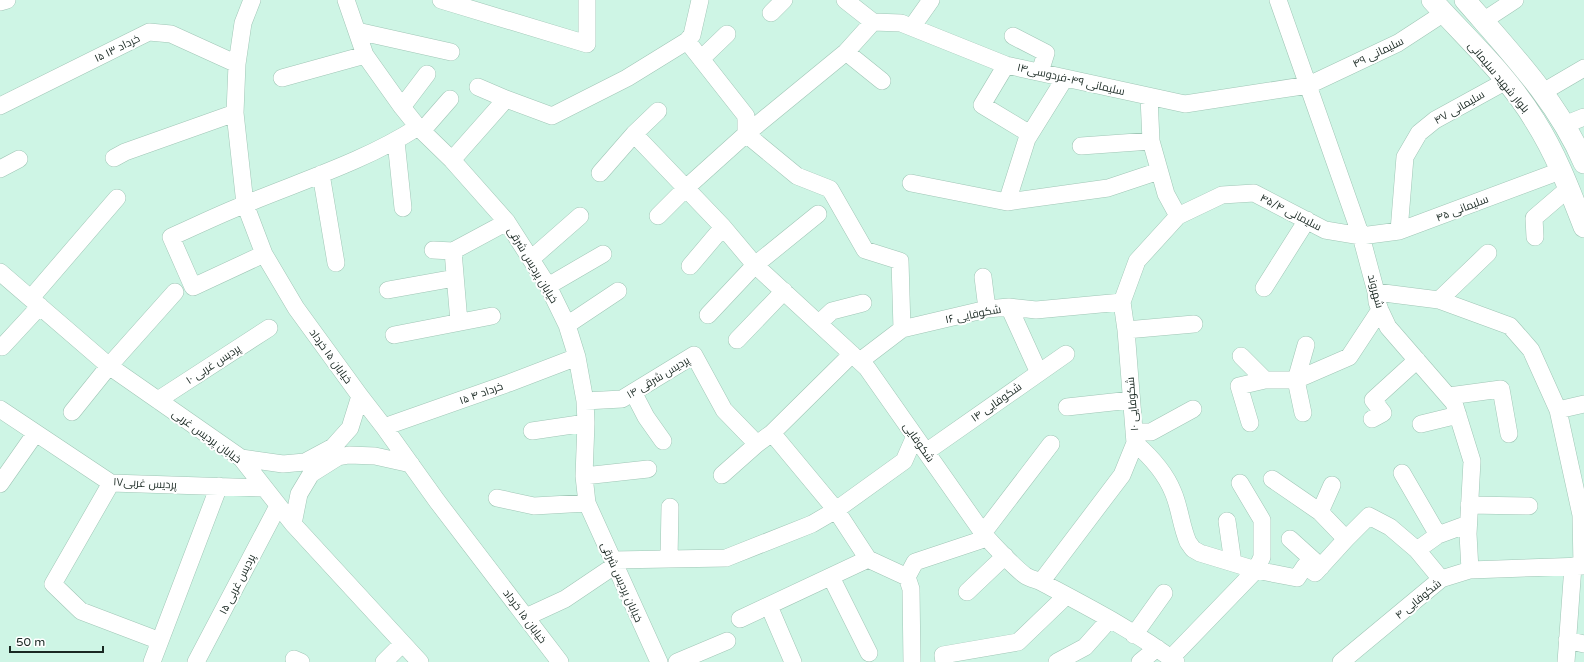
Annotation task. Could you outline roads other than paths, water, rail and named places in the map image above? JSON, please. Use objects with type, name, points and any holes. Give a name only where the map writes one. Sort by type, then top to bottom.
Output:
[{"type":"main road","points":[[1465,0],[1522,65],[1543,92],[1564,125],[1584,163]]},
{"type":"main road","name":"بلوار شهید سلیمانی","points":[[1438,7],[1506,81],[1535,120],[1564,180],[1584,227]]},
{"type":"street","points":[[0,2],[7,0]]},
{"type":"street","name":"خیابان ۱۵ خرداد","points":[[252,0],[243,23],[237,64],[235,113],[245,204],[264,254],[296,308],[360,396],[560,662]]},
{"type":"street","name":"خیابان پردیس شرقی","points":[[346,0],[365,55],[402,107],[420,129],[452,160],[507,222],[548,286],[567,324],[577,357],[585,401],[586,424],[584,476],[587,503],[659,662]]},
{"type":"street","points":[[441,0],[587,44],[587,0]]},
{"type":"street","points":[[478,87],[552,116],[627,78],[687,41],[692,35],[700,0]]},
{"type":"street","points":[[771,13],[784,0]]},
{"type":"street","points":[[658,216],[686,188],[746,134],[846,52],[874,22],[845,0]]},
{"type":"street","points":[[912,27],[931,0]]},
{"type":"street","name":"شهروند","points":[[1278,0],[1361,236],[1376,292],[1376,302],[1388,327],[1454,403],[1472,461],[1468,524],[1470,570]]},
{"type":"street","points":[[1482,21],[1515,0]]},
{"type":"street","name":"سلیمانی ۴۹","points":[[1309,85],[1398,43],[1438,7]]},
{"type":"street","name":"سلیمانی ۴۹-فردوسی۱۴","points":[[874,22],[900,23],[1006,65],[1185,104],[1309,85]]},
{"type":"street","points":[[357,31],[451,52]]},
{"type":"street","name":"۱۵ خرداد ۱۳","points":[[0,106],[149,32],[171,34],[237,64]]},
{"type":"street","points":[[701,59],[727,34]]},
{"type":"street","points":[[1013,36],[1046,53],[1040,72]]},
{"type":"street","points":[[687,41],[746,116],[746,134]]},
{"type":"street","points":[[846,52],[882,81]]},
{"type":"street","points":[[282,78],[365,55]]},
{"type":"street","points":[[1006,65],[982,104],[1030,134]]},
{"type":"street","points":[[1543,92],[1584,68]]},
{"type":"street","points":[[402,107],[426,74]]},
{"type":"street","points":[[1007,202],[1027,139],[1065,78]]},
{"type":"street","name":"سلیمانی ۴۷","points":[[1399,231],[1405,157],[1419,133],[1435,120],[1506,81]]},
{"type":"street","points":[[1149,97],[1151,141],[1166,194],[1178,216]]},
{"type":"street","points":[[264,254],[193,287],[171,237],[245,204],[321,174],[396,141],[420,129],[450,99]]},
{"type":"street","points":[[452,160],[506,99]]},
{"type":"street","points":[[600,173],[634,134],[658,111]]},
{"type":"street","points":[[114,158],[125,152],[235,113]]},
{"type":"street","points":[[1564,125],[1584,117]]},
{"type":"street","name":"شکوفایی","points":[[634,134],[723,227],[755,265],[819,322],[867,368],[985,535],[1025,575],[1042,582],[1134,634],[1168,656]]},
{"type":"street","points":[[746,134],[797,176],[830,189],[865,250],[900,261],[902,329]]},
{"type":"street","points":[[396,141],[403,208]]},
{"type":"street","points":[[1081,146],[1151,141]]},
{"type":"street","points":[[0,169],[19,159]]},
{"type":"street","points":[[911,182],[1007,202],[1108,188],[1159,171]]},
{"type":"street","points":[[321,174],[336,263]]},
{"type":"street","points":[[1535,237],[1534,218],[1564,180]]},
{"type":"street","name":"سلیمانی ۴۵","points":[[1361,236],[1399,231],[1564,180]]},
{"type":"street","name":"سلیمانی ۴۵/۴","points":[[1178,216],[1222,195],[1254,193],[1325,230],[1361,236]]},
{"type":"street","points":[[2,347],[117,198]]},
{"type":"street","points":[[708,315],[755,265],[818,214]]},
{"type":"street","points":[[531,259],[580,216]]},
{"type":"street","name":"شکوفایی ۱۰","points":[[1042,582],[1122,475],[1135,438],[1126,330],[1122,302],[1137,261],[1178,216]]},
{"type":"street","points":[[1264,288],[1307,220]]},
{"type":"street","points":[[433,250],[453,251],[507,222]]},
{"type":"street","points":[[690,266],[723,227]]},
{"type":"street","points":[[453,251],[459,322]]},
{"type":"street","points":[[1439,300],[1488,253]]},
{"type":"street","points":[[548,286],[603,254]]},
{"type":"street","name":"خیابان پردیس غربی","points":[[0,272],[109,366],[241,458],[293,524],[420,662]]},
{"type":"street","points":[[983,277],[987,309]]},
{"type":"street","points":[[388,290],[455,278]]},
{"type":"street","points":[[72,412],[109,366],[175,292]]},
{"type":"street","points":[[567,324],[618,292]]},
{"type":"street","points":[[737,340],[784,292]]},
{"type":"street","points":[[1376,292],[1439,300],[1510,326],[1531,350],[1558,410],[1581,515],[1580,566],[1567,640],[1566,662]]},
{"type":"street","name":"شکوفایی ۱۶","points":[[722,475],[757,444],[772,433],[856,358],[902,329],[987,309],[1009,307],[1036,310],[1122,302]]},
{"type":"street","points":[[819,322],[832,311],[863,303]]},
{"type":"street","points":[[1009,307],[1039,373]]},
{"type":"street","points":[[1250,422],[1239,386],[1265,380],[1296,380],[1349,357],[1380,310]]},
{"type":"street","points":[[394,335],[492,316]]},
{"type":"street","points":[[1126,330],[1194,324]]},
{"type":"street","name":"پردیس غربی ۱۰","points":[[158,400],[269,328]]},
{"type":"street","points":[[1303,413],[1296,380],[1306,345]]},
{"type":"street","name":"شکوفایی ۱۴","points":[[926,452],[1066,354]]},
{"type":"street","name":"پردیس شرقی ۱۴","points":[[585,401],[622,399],[694,355],[724,410],[757,444]]},
{"type":"street","points":[[1241,356],[1265,380]]},
{"type":"street","name":"۱۵ خرداد ۴","points":[[384,427],[509,383],[577,357]]},
{"type":"street","points":[[1372,419],[1382,413],[1373,400],[1418,360]]},
{"type":"street","points":[[1449,396],[1501,390],[1509,434]]},
{"type":"street","points":[[633,392],[646,417],[662,441]]},
{"type":"street","points":[[241,458],[283,464],[306,462],[333,447],[350,428],[360,396]]},
{"type":"street","points":[[1067,407],[1131,400]]},
{"type":"street","points":[[1558,410],[1584,404]]},
{"type":"street","name":"پردیس غربی۱۷","points":[[0,409],[35,434],[111,483],[264,488]]},
{"type":"street","points":[[1193,409],[1151,432],[1135,438],[1163,473],[1173,492],[1185,535],[1193,549],[1200,553],[1256,570],[1297,578],[1305,566],[1315,573],[1369,516],[1390,527],[1417,550],[1441,579]]},
{"type":"street","points":[[1421,424],[1458,415]]},
{"type":"street","points":[[532,431],[586,424]]},
{"type":"street","points":[[772,433],[836,510],[868,559],[907,577]]},
{"type":"street","points":[[0,484],[35,434]]},
{"type":"street","points":[[526,617],[565,599],[614,563],[669,559],[726,558],[812,524],[836,510],[904,462],[915,436]]},
{"type":"street","points":[[912,662],[911,589],[907,577],[915,562],[985,535],[1051,444]]},
{"type":"street","points":[[293,524],[299,494],[311,474],[338,457],[349,455],[375,456],[411,464]]},
{"type":"street","points":[[584,476],[648,469]]},
{"type":"street","points":[[1402,473],[1438,535]]},
{"type":"street","points":[[1272,479],[1320,512],[1346,539]]},
{"type":"street","points":[[1140,662],[1168,656],[1256,570],[1262,557],[1262,520],[1240,482]]},
{"type":"street","points":[[111,483],[53,584],[81,611],[160,641]]},
{"type":"street","points":[[1320,512],[1332,485]]},
{"type":"street","points":[[152,662],[219,486]]},
{"type":"street","points":[[497,498],[534,506],[587,503]]},
{"type":"street","name":"پردیس غربی ۱۵","points":[[196,662],[278,506]]},
{"type":"street","points":[[1469,506],[1529,506]]},
{"type":"street","points":[[669,559],[670,507]]},
{"type":"street","points":[[1227,521],[1233,563]]},
{"type":"street","points":[[1417,550],[1438,535],[1468,524]]},
{"type":"street","points":[[1290,539],[1321,566]]},
{"type":"street","points":[[967,592],[1006,556]]},
{"type":"street","points":[[740,619],[868,559]]},
{"type":"street","name":"شکوفایی ۴","points":[[1349,660],[1441,579],[1470,570],[1580,566]]},
{"type":"street","points":[[831,577],[869,653]]},
{"type":"street","points":[[1134,634],[1164,593]]},
{"type":"street","points":[[944,662],[944,655],[1018,642],[1066,596]]},
{"type":"street","points":[[769,606],[793,662]]},
{"type":"street","points":[[1057,662],[1086,647],[1109,620]]},
{"type":"street","points":[[1567,640],[1584,644]]},
{"type":"street","points":[[677,662],[728,641]]},
{"type":"street","points":[[384,662],[402,644]]}]
